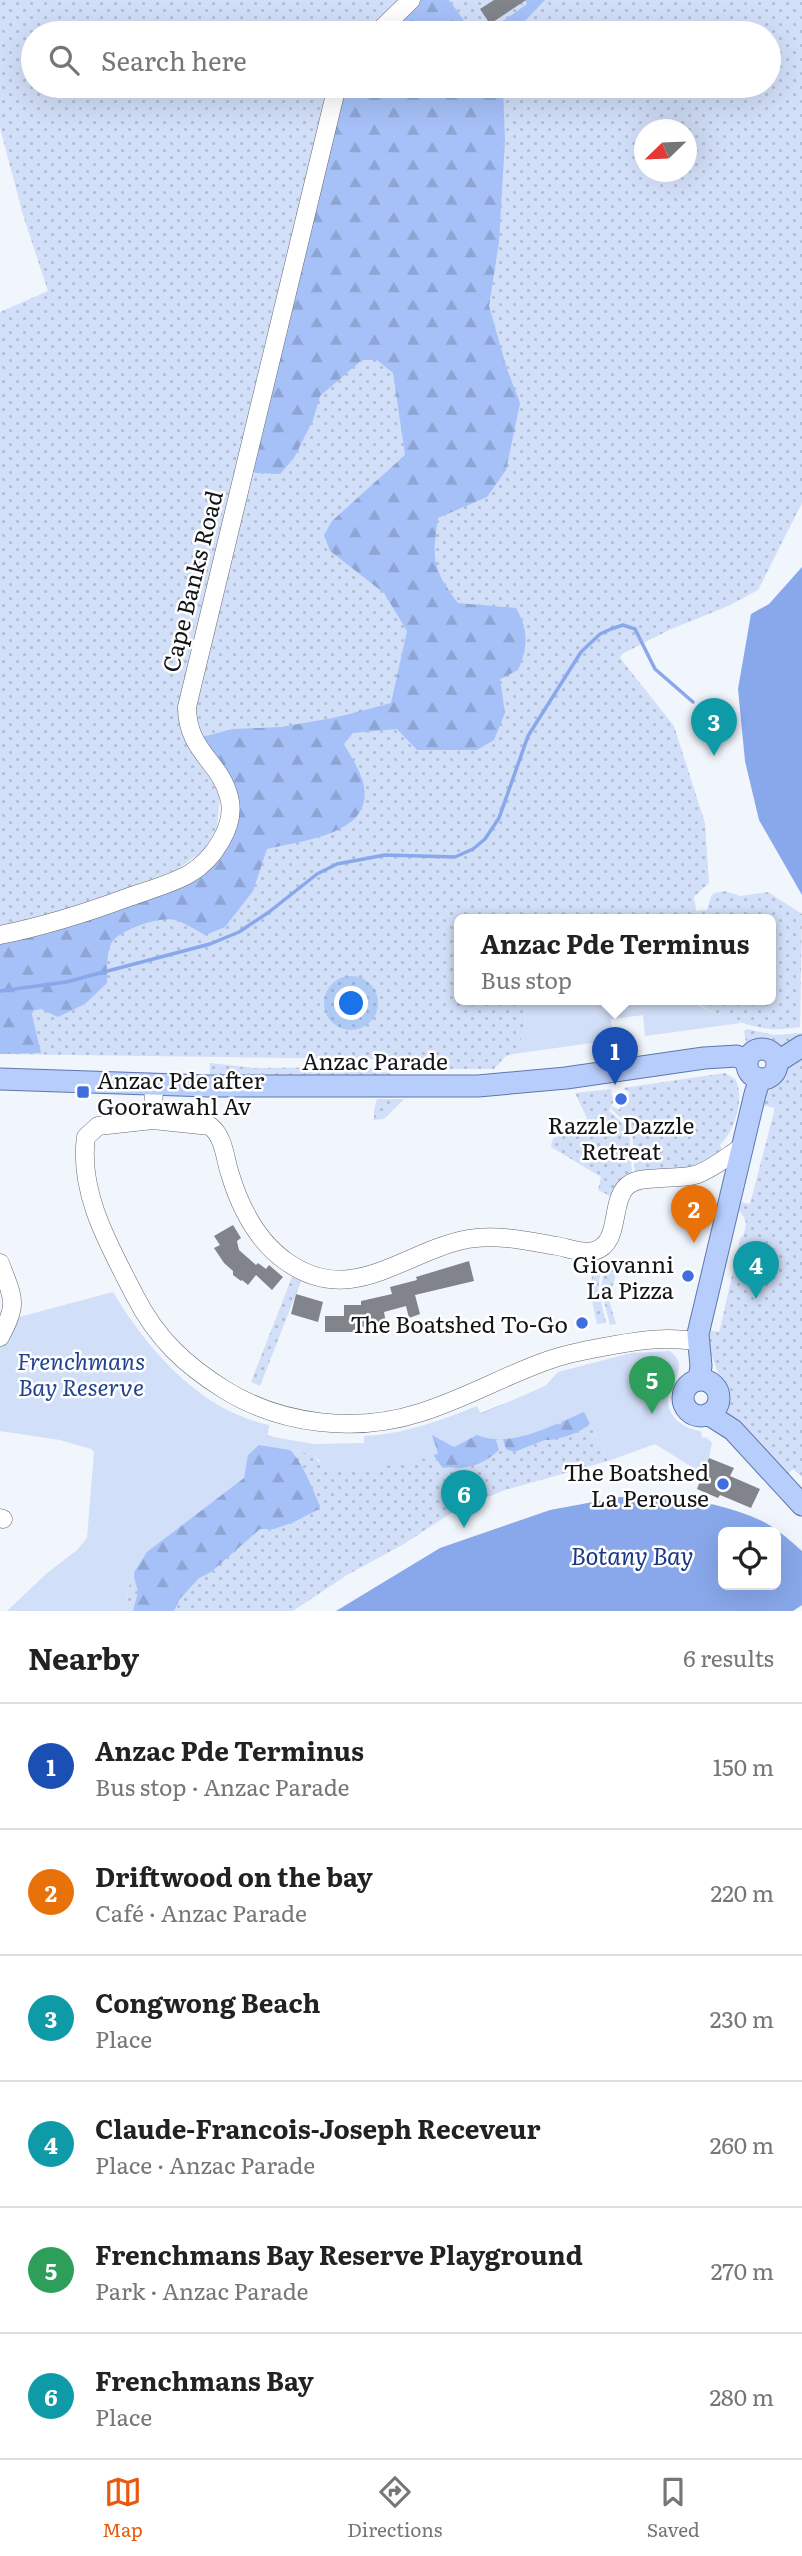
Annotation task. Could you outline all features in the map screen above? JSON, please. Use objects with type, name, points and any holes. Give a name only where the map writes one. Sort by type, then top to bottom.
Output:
[{"type":"main road","points":[[802,1046],[777,1062],[773,1053],[762,1049],[751,1054],[754,1094],[698,1342],[701,1359],[699,1380],[712,1384],[718,1393],[716,1407],[708,1414],[733,1430],[802,1505]]},
{"type":"main road","name":"Anzac Parade","points":[[0,1079],[368,1088],[478,1086],[737,1056],[753,1071]]},
{"type":"street","points":[[389,21],[411,0]]},
{"type":"street","name":"Cape Banks Road","points":[[0,935],[69,919],[190,874],[206,861],[219,844],[228,824],[230,797],[191,735],[187,722],[187,707],[334,98]]},
{"type":"street","points":[[153,1084],[153,1120]]},
{"type":"street","points":[[698,1342],[678,1338],[630,1342],[582,1351],[552,1359],[418,1414],[367,1424],[307,1421],[271,1412],[236,1396],[179,1358],[142,1311],[101,1226],[86,1181],[83,1159],[86,1137],[99,1126],[153,1120],[205,1124],[215,1129],[242,1205],[256,1230],[269,1245],[283,1259],[306,1272],[347,1280],[370,1277],[439,1246],[473,1238],[510,1238],[594,1251],[606,1243],[622,1193],[632,1183],[695,1175],[744,1146]]},
{"type":"street","points":[[0,1263],[14,1301],[10,1319],[0,1337]]},
{"type":"green space","points":[[0,0],[401,0],[380,21],[21,21],[21,98],[326,98],[179,701],[179,722],[186,743],[220,798],[217,827],[203,851],[176,870],[65,911],[0,926],[0,312],[48,291],[23,215],[0,128]]},
{"type":"green space","points":[[421,0],[802,0],[802,503],[758,590],[728,606],[669,630],[622,654],[620,658],[674,726],[705,823],[709,883],[694,897],[696,911],[707,910],[711,896],[715,893],[725,891],[740,896],[768,892],[802,914],[800,1027],[775,1029],[753,1026],[730,1019],[701,1005],[776,1005],[776,914],[454,914],[454,1005],[524,1005],[526,1031],[513,1054],[506,1056],[494,1069],[403,1069],[376,1059],[0,1054],[61,928],[189,880],[233,826],[192,715],[341,98],[781,98],[781,21],[399,21]]},
{"type":"green space","points":[[421,0],[449,0],[464,21],[399,21]]},
{"type":"green space","points":[[525,0],[545,0],[525,21],[503,21],[527,4]]},
{"type":"green space","points":[[341,98],[503,98],[505,140],[499,242],[489,306],[520,403],[506,470],[487,497],[438,518],[435,544],[439,572],[458,603],[516,608],[523,624],[526,639],[518,670],[500,679],[505,713],[494,740],[477,750],[417,750],[397,729],[353,733],[344,744],[362,779],[365,797],[360,812],[349,823],[318,837],[267,849],[253,891],[225,927],[205,935],[183,923],[168,919],[140,925],[122,934],[109,949],[107,983],[85,1004],[58,1017],[41,1009],[31,1011],[41,1053],[0,1054],[0,943],[189,880],[234,822],[198,738],[233,729],[281,727],[338,717],[391,703],[407,631],[384,593],[330,551],[324,535],[332,521],[405,455],[393,373],[377,360],[362,360],[320,396],[313,420],[294,458],[280,474],[249,470]]},
{"type":"green space","points":[[524,1005],[699,1005],[741,1023],[645,1036],[643,1015],[611,1019],[613,1040],[513,1054],[526,1030]]},
{"type":"green space","points":[[747,1029],[774,1035],[802,1033],[802,1042],[782,1048],[768,1040],[746,1043],[744,1031]]},
{"type":"green space","points":[[802,1051],[802,1477],[793,1469],[784,1477],[721,1411],[724,1392],[708,1341],[709,1330],[719,1332],[720,1329],[741,1236],[743,1237],[746,1225],[738,1209],[740,1202],[750,1204],[775,1108],[763,1105],[768,1092],[781,1082],[789,1065]]},
{"type":"green space","points":[[210,1063],[255,1068],[371,1067],[397,1076],[210,1079]]},
{"type":"green space","points":[[725,1073],[735,1079],[739,1104],[730,1132],[720,1145],[722,1149],[701,1166],[635,1175],[632,1128],[611,1109],[612,1106],[619,1110],[630,1093],[623,1088]]},
{"type":"green space","points":[[611,1089],[615,1098],[609,1111],[629,1129],[632,1174],[621,1179],[610,1196],[598,1190],[601,1177],[551,1147],[553,1138],[575,1131],[587,1118],[575,1093]]},
{"type":"green space","points":[[377,1099],[404,1099],[384,1119],[374,1120]]},
{"type":"green space","points":[[599,1258],[602,1262],[598,1289],[606,1323],[597,1324],[590,1292],[594,1260]]},
{"type":"green space","points":[[605,1264],[610,1269],[617,1270],[609,1300],[616,1324],[610,1325],[601,1289]]},
{"type":"green space","points":[[294,1272],[303,1276],[260,1386],[251,1382]]},
{"type":"green space","name":"Frenchmans Bay Reserve","points":[[113,1292],[142,1335],[178,1375],[220,1406],[269,1425],[267,1436],[314,1444],[364,1443],[364,1436],[408,1430],[477,1406],[481,1414],[545,1386],[558,1372],[631,1353],[670,1351],[679,1366],[669,1392],[671,1413],[687,1427],[701,1431],[702,1438],[706,1437],[712,1443],[709,1458],[703,1474],[655,1444],[608,1461],[584,1412],[531,1434],[504,1439],[477,1435],[454,1447],[432,1435],[438,1453],[431,1457],[356,1472],[326,1467],[313,1454],[259,1445],[248,1455],[244,1478],[147,1552],[131,1577],[124,1611],[7,1611],[46,1574],[77,1550],[87,1538],[94,1452],[60,1440],[0,1431],[0,1341],[19,1317]]},
{"type":"green space","points":[[571,1398],[591,1419],[590,1424],[575,1433],[545,1440],[514,1452],[506,1449],[503,1439],[496,1440],[499,1450],[486,1460],[459,1468],[442,1467],[432,1453],[431,1434],[503,1404],[548,1426],[561,1424]]},
{"type":"green space","points":[[584,1412],[608,1461],[505,1490],[454,1511],[293,1611],[124,1611],[131,1577],[147,1552],[259,1445],[313,1454],[319,1462],[438,1453],[477,1435],[498,1440],[512,1438]]},
{"type":"green space","points":[[269,1425],[267,1435],[277,1439],[294,1454],[306,1474],[319,1509],[274,1529],[260,1529],[211,1572],[199,1578],[179,1600],[174,1611],[133,1611],[138,1592],[134,1577],[135,1564],[249,1434]]},
{"type":"water","points":[[802,567],[802,895],[759,820],[745,761],[738,689],[751,614],[769,604]]},
{"type":"water","name":"Botany Bay","points":[[665,1496],[714,1505],[751,1516],[772,1527],[718,1527],[718,1590],[781,1590],[781,1533],[802,1551],[802,1605],[793,1611],[336,1611],[440,1548],[550,1510],[620,1497]]},
{"type":"building","points":[[494,0],[526,0],[494,21],[488,21],[480,9]]},
{"type":"building","points":[[233,1225],[241,1238],[237,1241],[239,1250],[256,1265],[258,1263],[266,1269],[269,1265],[283,1277],[272,1290],[256,1275],[248,1285],[241,1281],[233,1275],[233,1271],[214,1248],[220,1245],[214,1236]]},
{"type":"building","points":[[469,1261],[474,1281],[415,1295],[420,1314],[409,1318],[406,1306],[384,1312],[386,1323],[356,1328],[356,1332],[325,1332],[325,1316],[344,1316],[344,1305],[361,1305],[361,1301],[392,1294],[390,1287]]},
{"type":"building","points":[[296,1294],[323,1302],[318,1322],[291,1314]]},
{"type":"building","name":"The Boatshed La Perouse","points":[[709,1458],[734,1468],[730,1476],[760,1489],[751,1508],[697,1489]]},
{"type":"waterway","points":[[0,991],[66,982],[210,944],[239,932],[317,874],[337,864],[385,855],[455,857],[473,849],[485,839],[499,818],[528,736],[581,652],[600,634],[611,629],[623,625],[635,629],[655,669],[693,702]]},
{"type":"place","name":"Congwong Beach","points":[[714,756]]},
{"type":"place","name":"Anzac Pde Terminus","points":[[615,1085]]},
{"type":"place","name":"Anzac Pde after Goorawahl Av","points":[[83,1092]]},
{"type":"place","name":"Razzle Dazzle Retreat","points":[[621,1099]]},
{"type":"place","name":"Driftwood on the bay","points":[[694,1243]]},
{"type":"place","name":"Giovanni La Pizza","points":[[688,1276]]},
{"type":"place","name":"Claude-Francois-Joseph Receveur","points":[[756,1299]]},
{"type":"place","name":"The Boatshed To-Go","points":[[582,1323]]},
{"type":"place","name":"Frenchmans Bay Reserve Playground","points":[[652,1414]]},
{"type":"place","name":"The Boatshed La Perouse","points":[[723,1484]]},
{"type":"place","name":"Frenchmans Bay","points":[[464,1528]]}]
